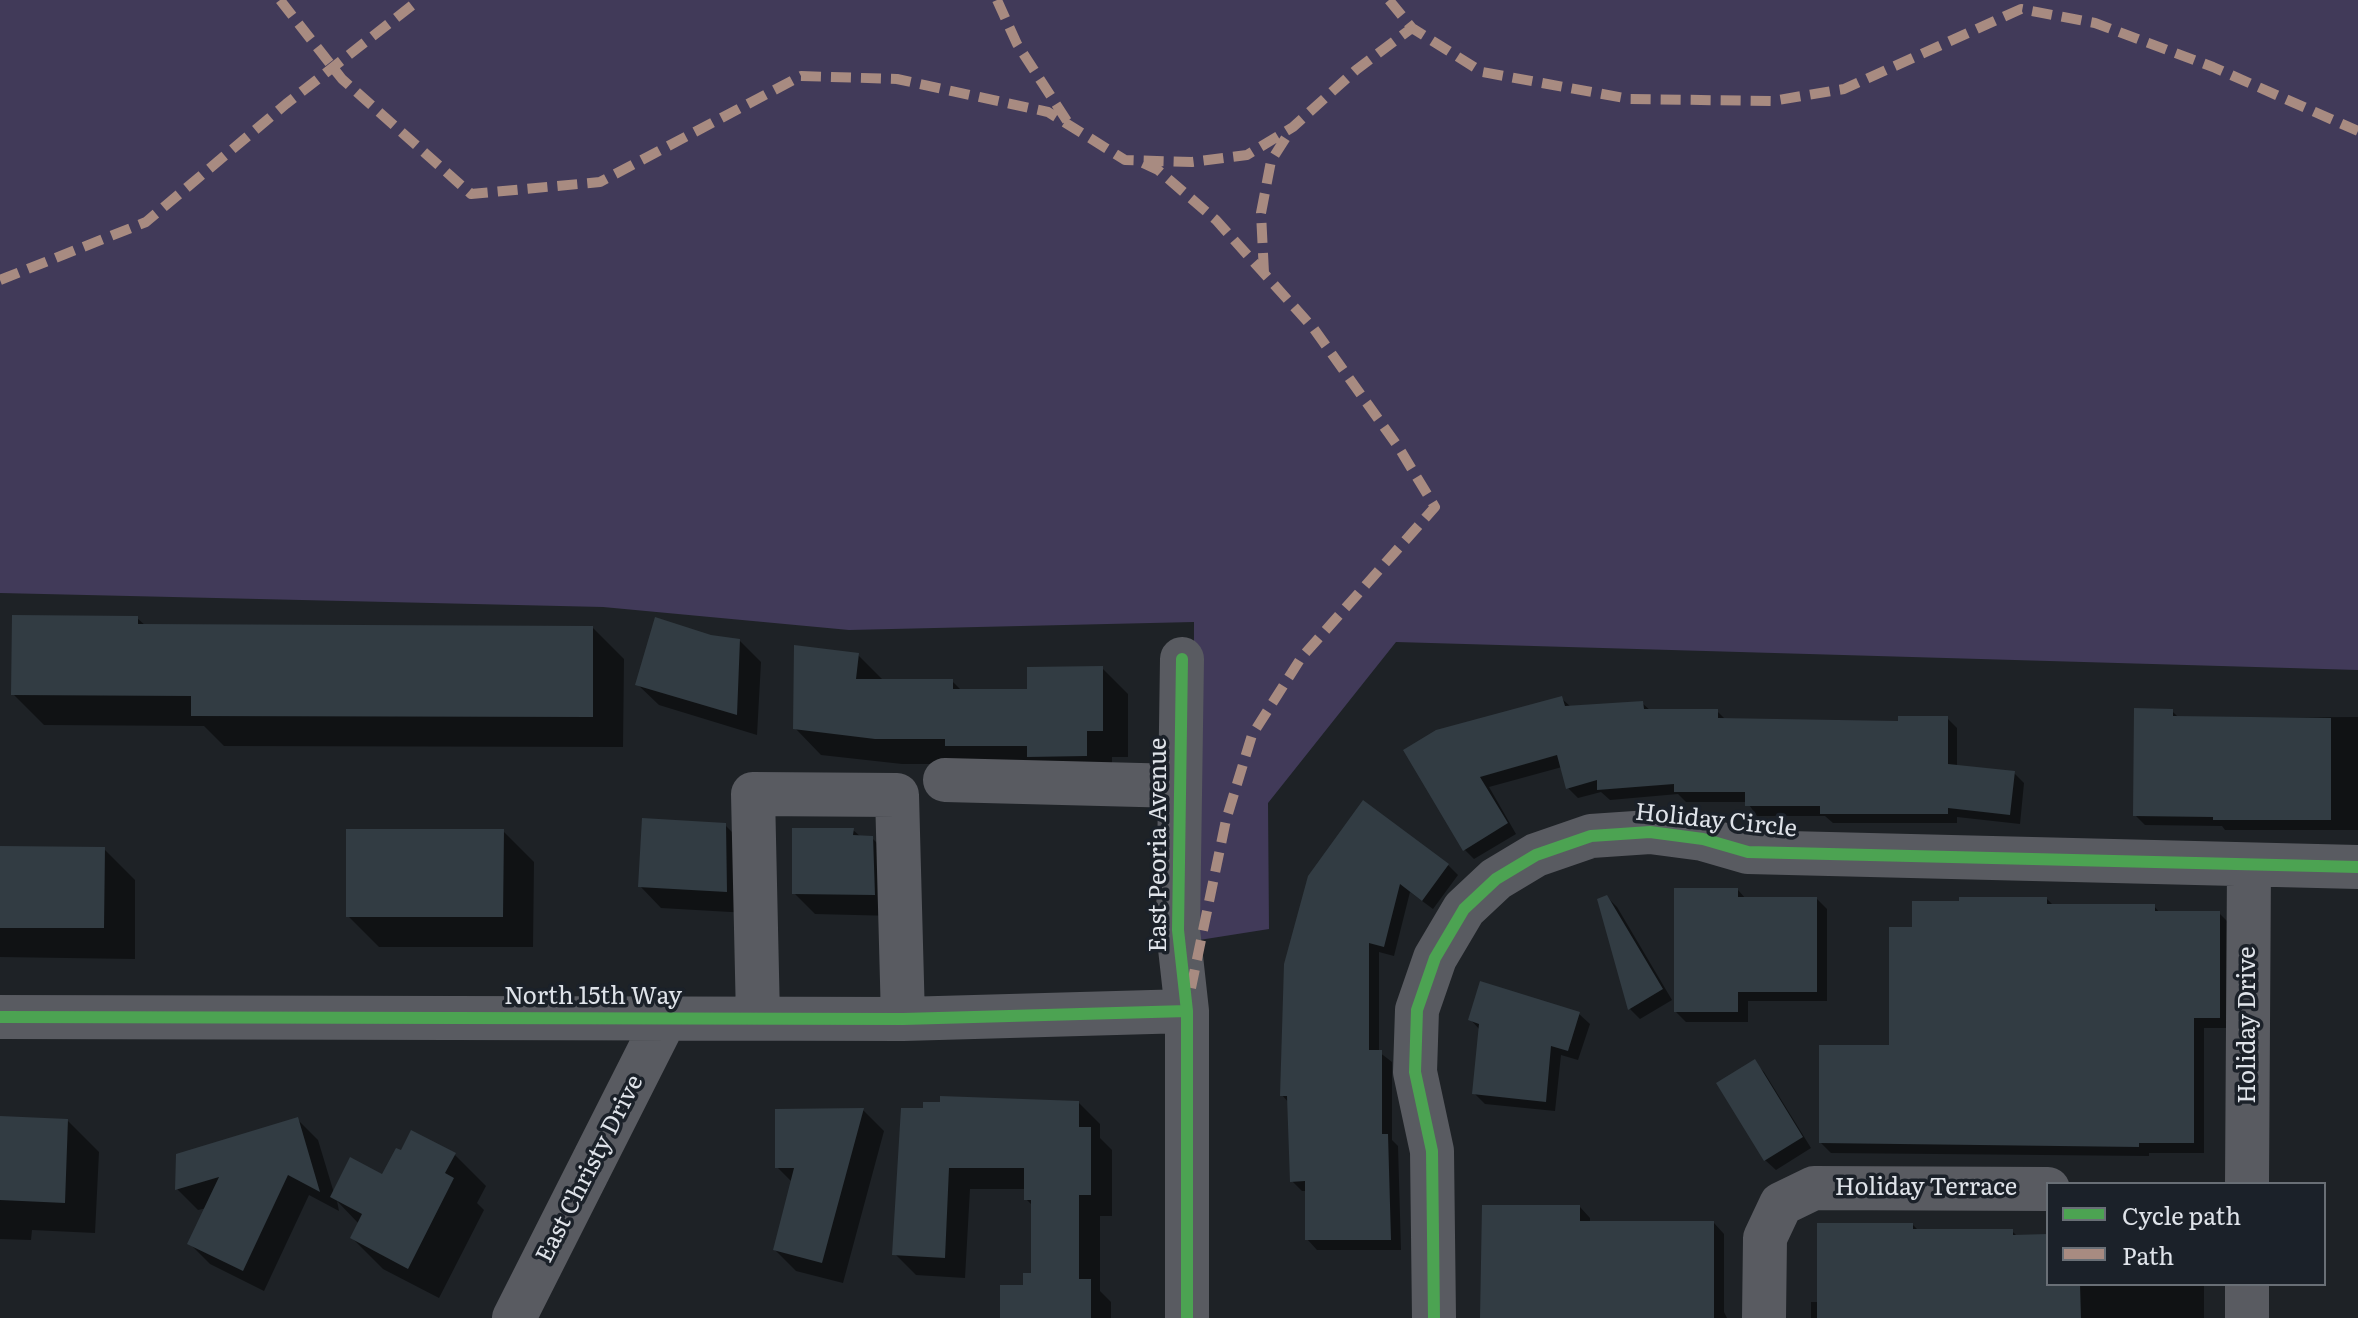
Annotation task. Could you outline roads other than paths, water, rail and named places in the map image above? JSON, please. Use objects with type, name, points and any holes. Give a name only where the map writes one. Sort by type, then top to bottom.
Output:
[{"type":"street","name":"East Peoria Avenue","points":[[1182,659],[1178,930],[1187,1011],[1187,1318]]},
{"type":"street","points":[[945,780],[1179,786]]},
{"type":"street","points":[[758,1018],[753,794],[897,795],[903,1019]]},
{"type":"street","name":"Holiday Circle","points":[[1434,1318],[1432,1151],[1415,1072],[1417,1010],[1435,958],[1464,909],[1496,879],[1536,855],[1591,836],[1650,832],[1703,839],[1748,852],[1998,855],[2249,866],[2358,867]]},
{"type":"street","name":"Holiday Drive","points":[[2247,1182],[2249,866]]},
{"type":"street","name":"North 15th Way","points":[[0,1017],[903,1019],[1187,1011]]},
{"type":"street","name":"East Christy Drive","points":[[514,1318],[665,1019]]},
{"type":"street","name":"Holiday Terrace","points":[[1764,1318],[1765,1238],[1781,1204],[1814,1188],[2046,1189]]},
{"type":"street","points":[[2247,1286],[2247,1318]]}]
